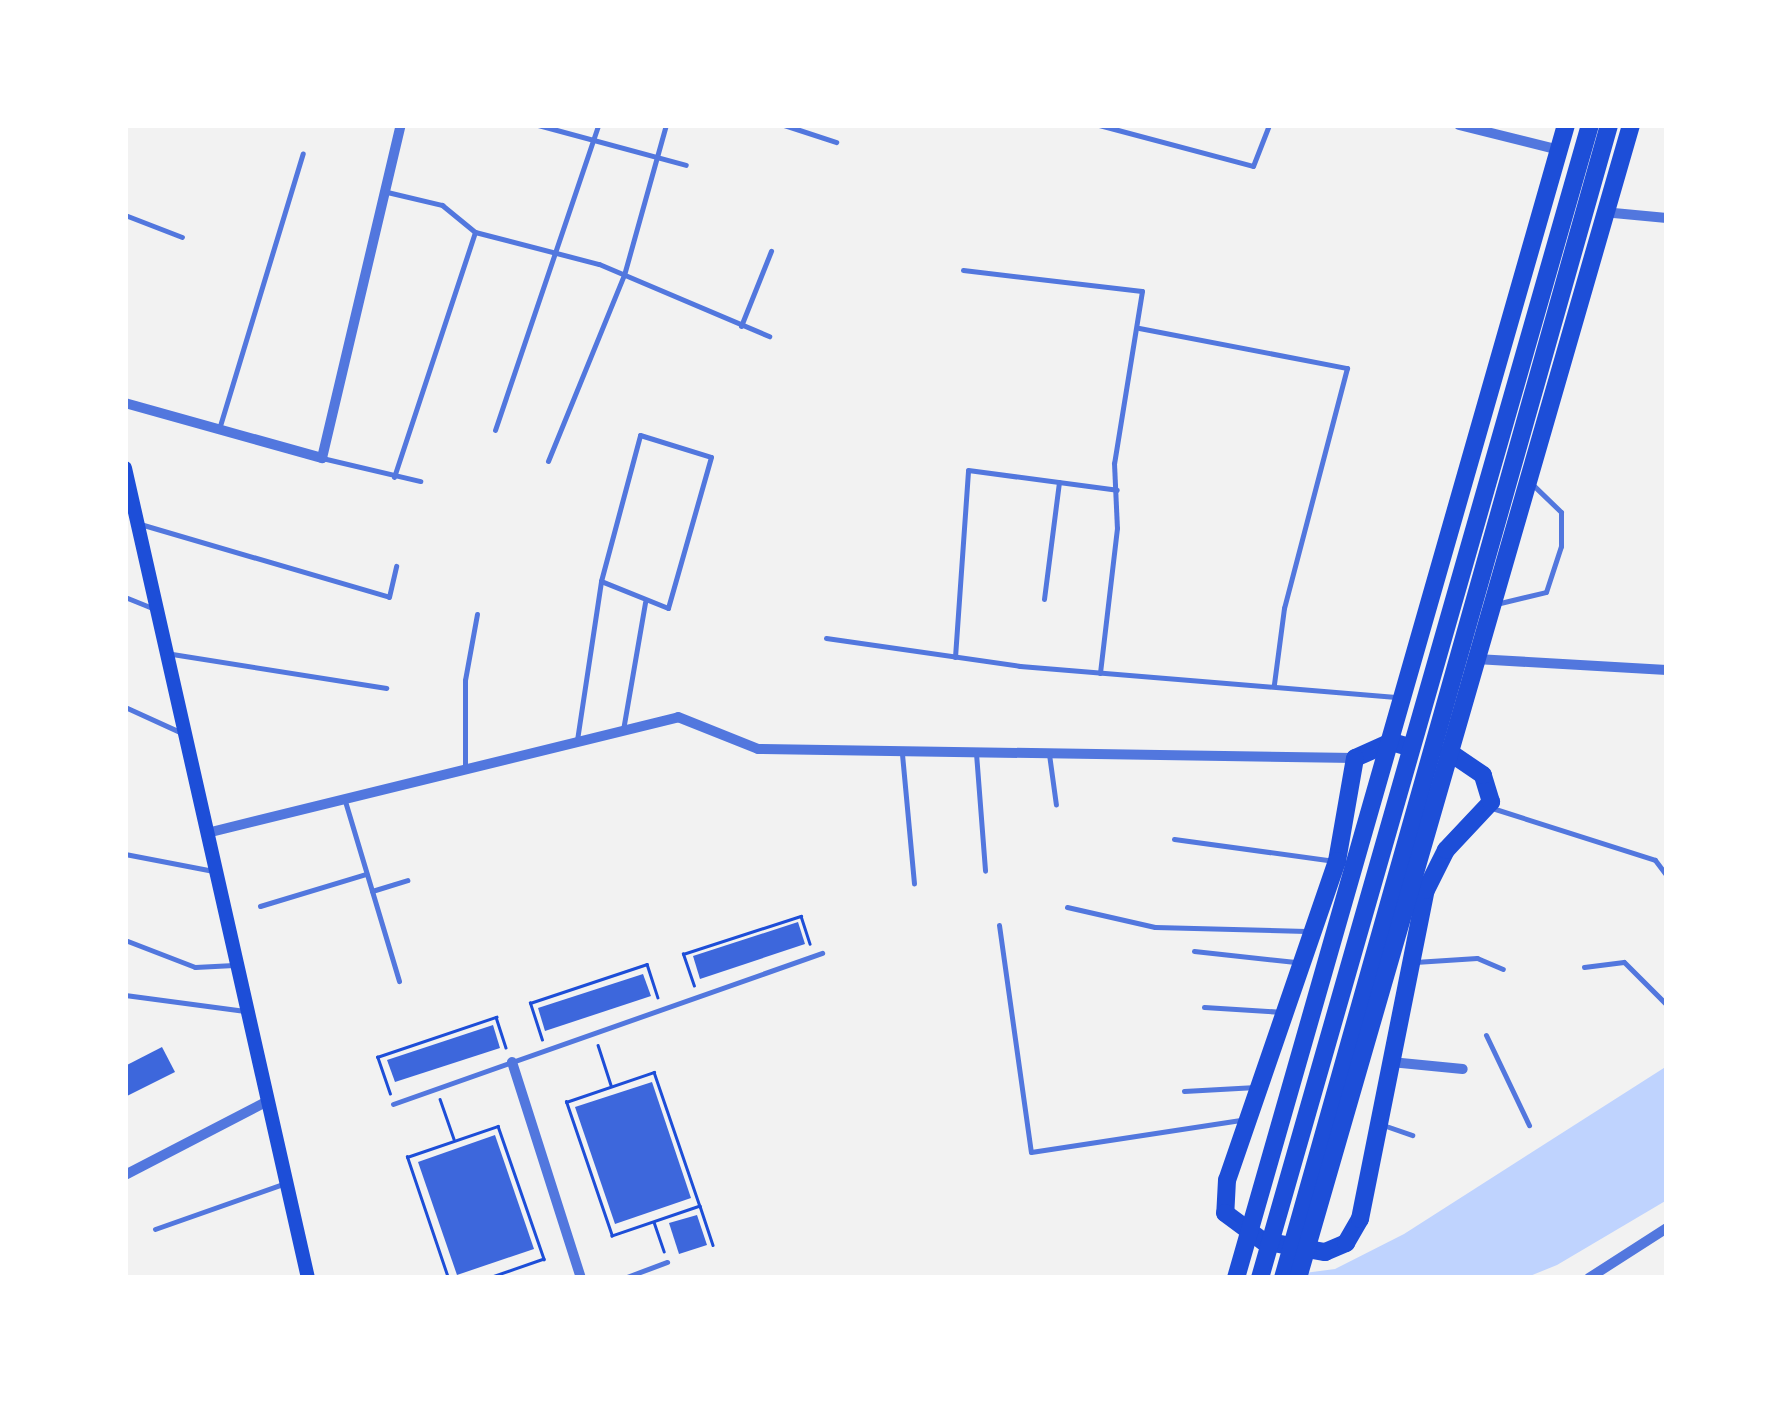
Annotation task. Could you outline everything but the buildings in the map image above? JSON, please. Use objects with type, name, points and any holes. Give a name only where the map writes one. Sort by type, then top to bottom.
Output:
[{"type":"highway","points":[[1260,1278],[1394,794],[1404,698],[1566,125]]},
{"type":"highway","points":[[1236,1278],[1364,841],[1400,744],[1590,125]]},
{"type":"highway","points":[[1298,1278],[1450,752],[1468,656],[1493,604],[1527,480],[1586,207],[1609,125]]},
{"type":"highway","points":[[1283,1278],[1416,800],[1468,656],[1557,344],[1606,213],[1631,125]]},
{"type":"highway","points":[[1400,744],[1355,758],[1337,861],[1249,1119],[1225,1212],[1251,1236],[1316,1252],[1339,1248],[1354,1232],[1434,868],[1489,807],[1483,776],[1450,752]]},
{"type":"main road","points":[[126,473],[308,1278]]},
{"type":"street","points":[[125,403],[322,458],[401,125]]},
{"type":"street","points":[[1459,125],[1559,150]]},
{"type":"street","points":[[1586,207],[1606,213],[1667,218]]},
{"type":"street","points":[[1468,656],[1667,670]]},
{"type":"street","points":[[207,833],[623,730],[699,718],[758,748],[1355,758]]},
{"type":"street","points":[[512,1062],[581,1278]]},
{"type":"street","points":[[1391,1062],[1463,1069]]},
{"type":"street","points":[[125,1175],[268,1101]]},
{"type":"street","points":[[1590,1278],[1667,1228]]},
{"type":"lane","points":[[538,125],[657,154],[686,165]]},
{"type":"lane","points":[[495,430],[598,125]]},
{"type":"lane","points":[[548,461],[624,275],[666,125]]},
{"type":"lane","points":[[784,125],[836,142]]},
{"type":"lane","points":[[1098,125],[1253,166],[1269,125]]},
{"type":"lane","points":[[219,429],[303,153]]},
{"type":"lane","points":[[387,192],[442,205],[475,232],[624,275],[768,336]]},
{"type":"lane","points":[[125,215],[182,237]]},
{"type":"lane","points":[[394,477],[475,232]]},
{"type":"lane","points":[[740,326],[771,251]]},
{"type":"lane","points":[[963,270],[1142,292],[1117,490],[1100,673]]},
{"type":"lane","points":[[1140,328],[1347,368],[1284,608],[1274,684]]},
{"type":"lane","points":[[577,743],[601,581],[640,435],[711,456],[668,608],[644,602],[601,581]]},
{"type":"lane","points":[[322,458],[420,481]]},
{"type":"lane","points":[[955,658],[968,470],[1117,490]]},
{"type":"lane","points":[[1493,604],[1546,592],[1561,546],[1561,512],[1527,480]]},
{"type":"lane","points":[[1044,599],[1059,482]]},
{"type":"lane","points":[[137,524],[389,597],[396,566]]},
{"type":"lane","points":[[125,597],[158,610]]},
{"type":"lane","points":[[623,730],[644,602]]},
{"type":"lane","points":[[465,772],[465,680],[477,614]]},
{"type":"lane","points":[[826,638],[955,658],[1404,698]]},
{"type":"lane","points":[[169,654],[386,688]]},
{"type":"lane","points":[[125,707],[185,734]]},
{"type":"lane","points":[[901,751],[914,884]]},
{"type":"lane","points":[[976,753],[985,872]]},
{"type":"lane","points":[[1049,754],[1056,805]]},
{"type":"lane","points":[[344,802],[399,981]]},
{"type":"lane","points":[[1489,807],[1655,860],[1667,876]]},
{"type":"lane","points":[[1174,839],[1337,861]]},
{"type":"lane","points":[[125,854],[216,872]]},
{"type":"lane","points":[[260,906],[366,874]]},
{"type":"lane","points":[[372,891],[407,880]]},
{"type":"lane","points":[[1067,907],[1156,928],[1314,932]]},
{"type":"lane","points":[[999,925],[1032,1152],[1249,1119]]},
{"type":"lane","points":[[125,940],[195,967],[237,964]]},
{"type":"lane","points":[[1194,950],[1303,963]]},
{"type":"lane","points":[[394,1104],[818,955]]},
{"type":"lane","points":[[1412,962],[1477,958],[1504,969]]},
{"type":"lane","points":[[1584,966],[1624,962],[1667,1005]]},
{"type":"lane","points":[[125,996],[248,1012]]},
{"type":"lane","points":[[1204,1007],[1286,1012]]},
{"type":"lane","points":[[1486,1035],[1530,1125]]},
{"type":"lane","points":[[1184,1090],[1261,1087]]},
{"type":"lane","points":[[1376,1122],[1412,1135]]},
{"type":"lane","points":[[155,1229],[286,1182]]},
{"type":"lane","points":[[624,1278],[668,1262]]},
{"type":"path","points":[[698,997],[684,954],[801,916],[818,955]]},
{"type":"path","points":[[546,1050],[530,1003],[648,964],[662,1009]]},
{"type":"path","points":[[394,1104],[377,1057],[496,1017],[512,1062]]},
{"type":"path","points":[[594,1034],[612,1086]]},
{"type":"path","points":[[700,1206],[612,1236],[566,1102],[654,1072],[700,1206],[713,1245]]},
{"type":"path","points":[[436,1089],[454,1140]]},
{"type":"path","points":[[448,1278],[406,1157],[498,1126],[544,1259],[488,1278]]},
{"type":"path","points":[[654,1222],[668,1262]]},
{"type":"water","points":[[1667,1066],[1667,1200],[1557,1265],[1525,1278],[1267,1278],[1335,1269],[1404,1234]]}]
